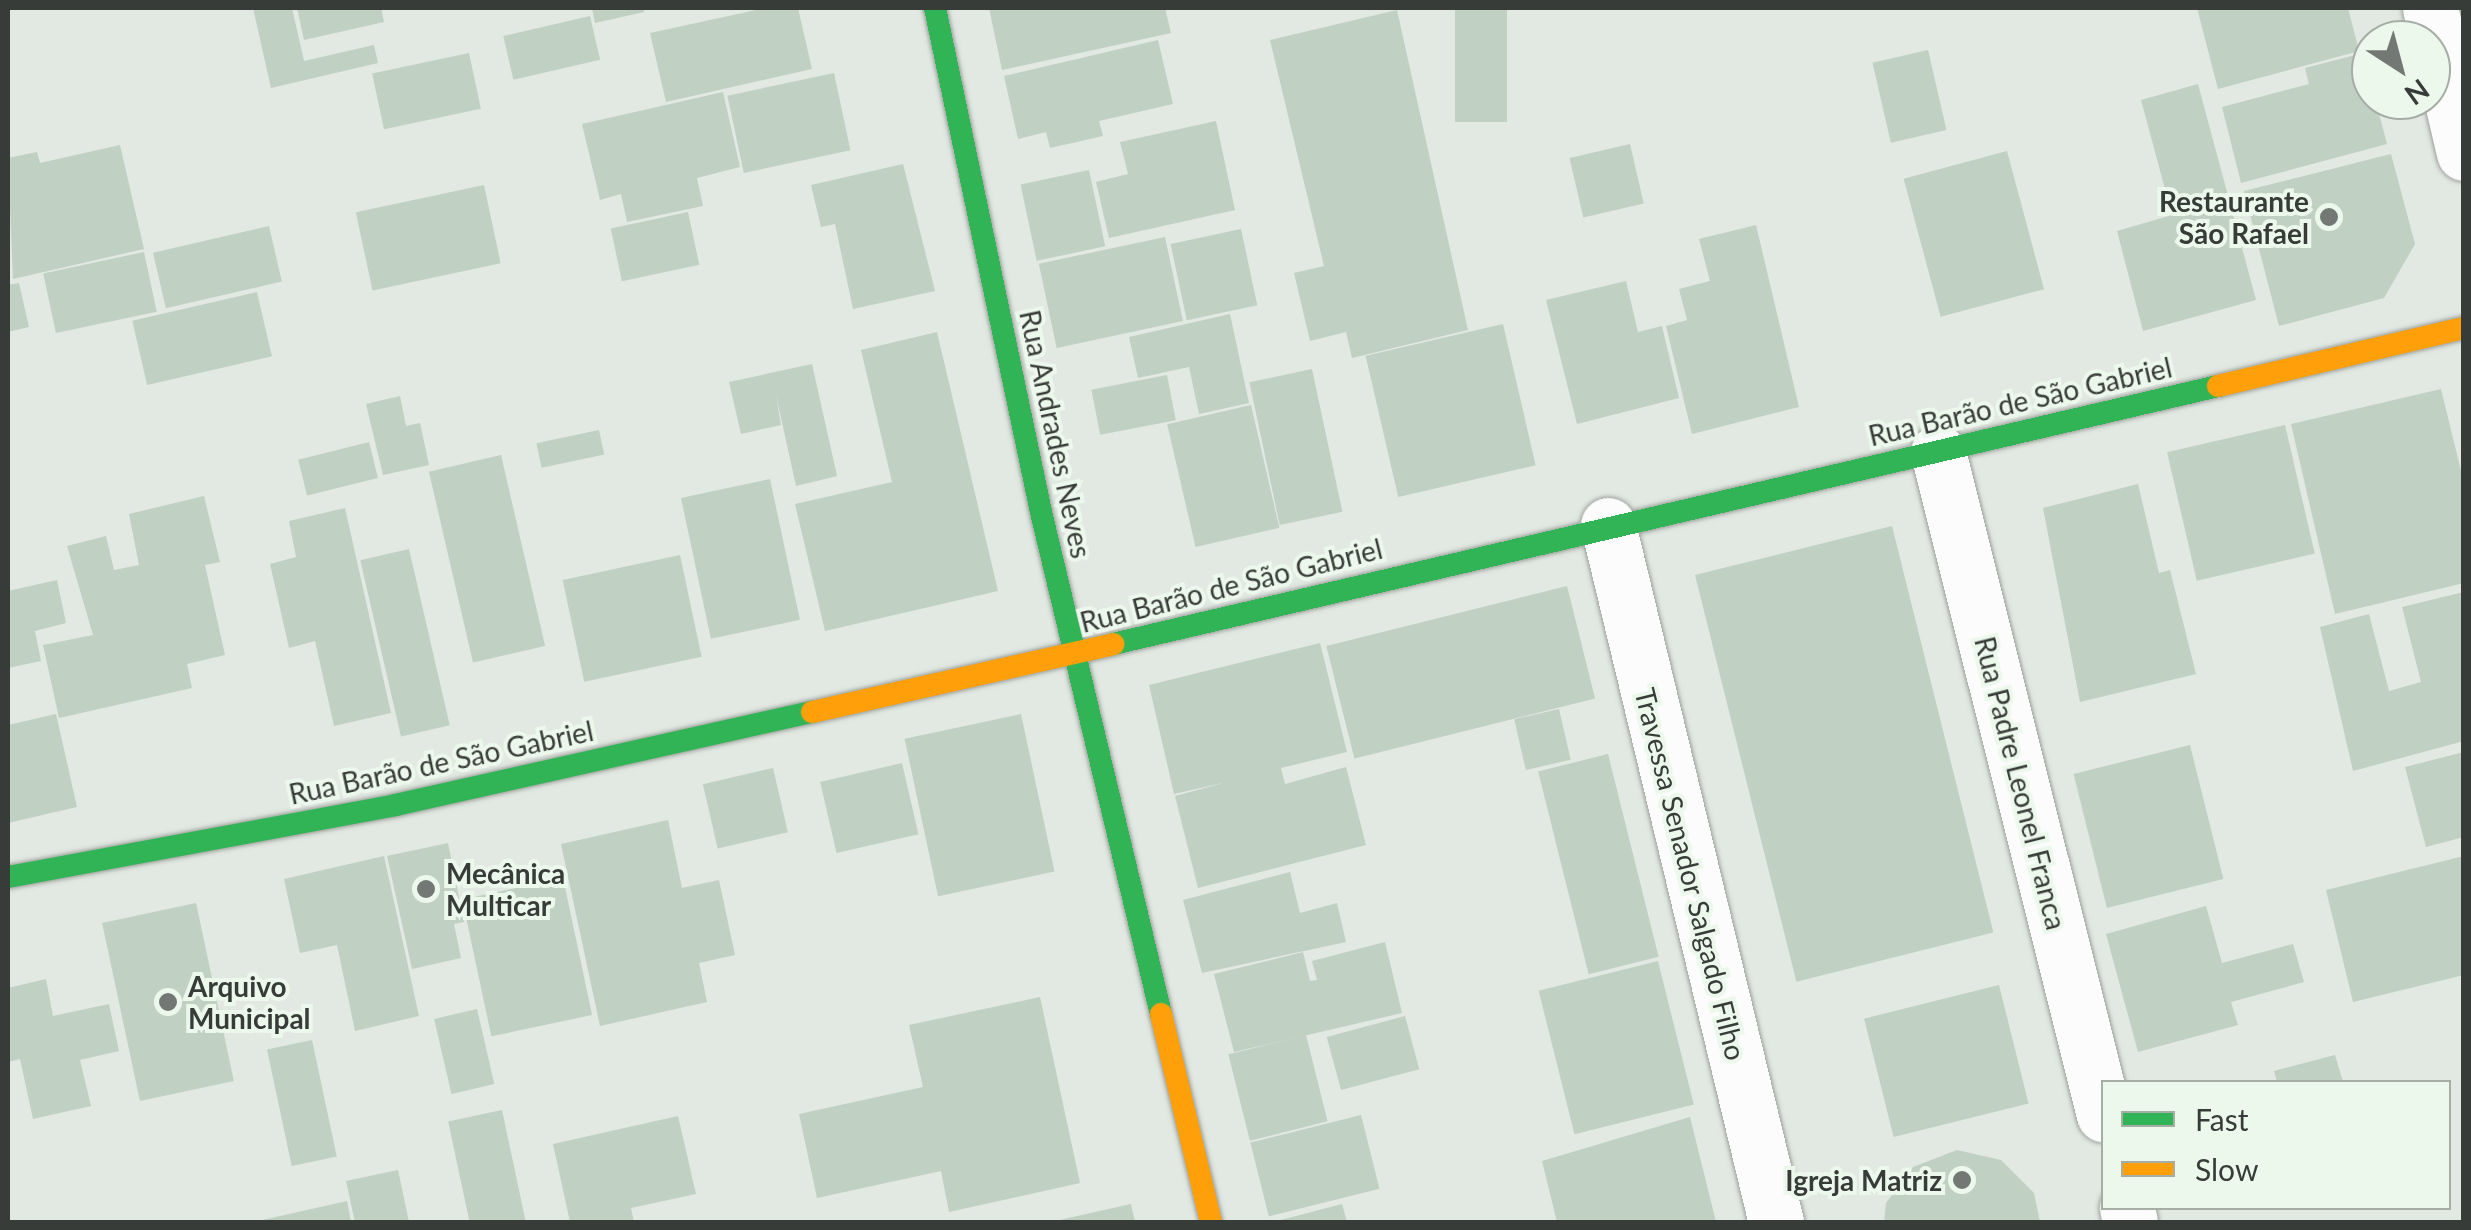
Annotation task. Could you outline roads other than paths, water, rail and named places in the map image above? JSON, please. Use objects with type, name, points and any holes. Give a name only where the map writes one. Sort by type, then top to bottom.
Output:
[{"type":"main road","name":"Rua Andrades Neves","points":[[934,8],[1076,653],[1211,1222]]},
{"type":"main road","name":"Rua Barão de São Gabriel","points":[[8,877],[395,805],[1076,653],[1608,525],[2464,328]]},
{"type":"street","points":[[2430,8],[2464,153]]},
{"type":"street","name":"Rua Padre Leonel Franca","points":[[1938,452],[2101,1102]]},
{"type":"street","name":"Travessa Senador Salgado Filho","points":[[1608,525],[1776,1222]]},
{"type":"place","name":"Restaurante São Rafael","points":[[2329,217]]},
{"type":"place","name":"Mecânica Multicar","points":[[426,889]]},
{"type":"place","name":"Arquivo Municipal","points":[[168,1002]]},
{"type":"place","name":"Igreja Matriz","points":[[1962,1180]]}]
